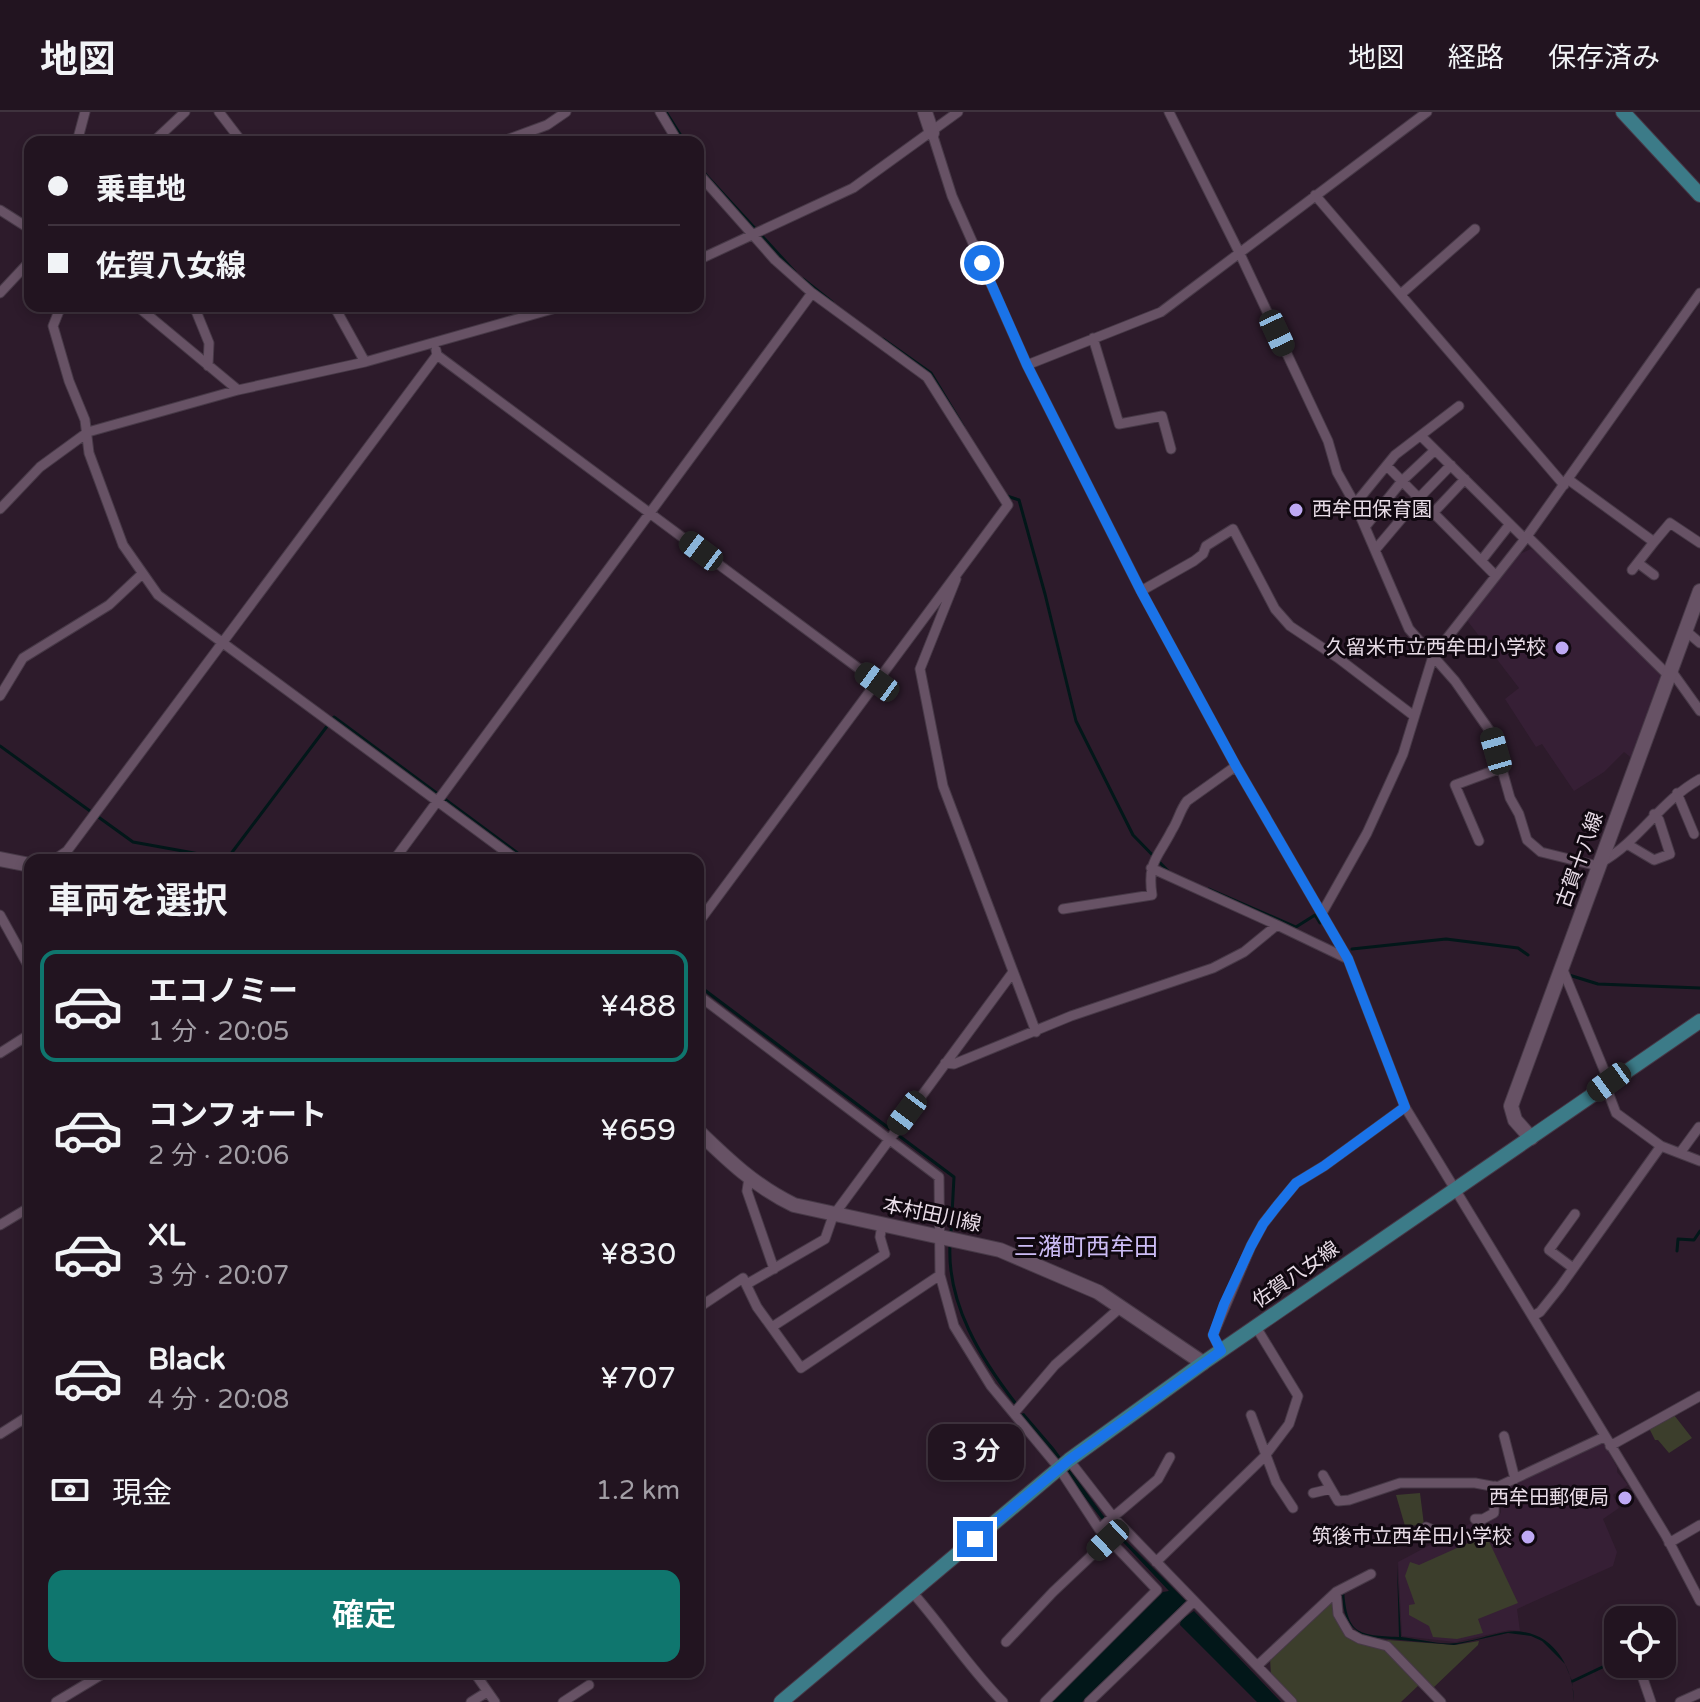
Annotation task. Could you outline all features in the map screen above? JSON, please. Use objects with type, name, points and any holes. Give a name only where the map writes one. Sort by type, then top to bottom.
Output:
[{"type":"main road","points":[[925,112],[932,133]]},
{"type":"main road","points":[[1623,112],[1700,195]]},
{"type":"main road","name":"古賀十八線","points":[[1531,1138],[1515,1120],[1511,1106],[1700,591]]},
{"type":"main road","points":[[0,859],[24,864]]},
{"type":"main road","name":"佐賀八女線","points":[[781,1702],[1064,1464],[1203,1363],[1700,1021]]},
{"type":"main road","name":"本村田川線","points":[[704,1137],[768,1193],[794,1205],[833,1216],[1000,1250],[1077,1281],[1203,1363]]},
{"type":"street","points":[[79,136],[85,112]]},
{"type":"street","points":[[159,136],[185,112]]},
{"type":"street","points":[[219,112],[237,136]]},
{"type":"street","points":[[517,136],[547,125],[566,112]]},
{"type":"street","points":[[660,112],[674,136]]},
{"type":"street","points":[[704,257],[853,188],[958,112]]},
{"type":"street","points":[[1169,112],[1328,441],[1337,472],[1355,504],[1409,629],[1492,734],[1510,798],[1527,840],[1541,852],[1599,865],[1627,844],[1677,793],[1700,779]]},
{"type":"street","points":[[1027,365],[1161,312],[1427,112]]},
{"type":"street","points":[[932,133],[952,196],[1027,365],[1141,591],[1236,766],[1348,959],[1405,1107],[1457,1188],[1669,1543],[1700,1601]]},
{"type":"street","points":[[704,180],[775,260],[812,293],[927,377],[1008,505],[704,915]]},
{"type":"street","points":[[1315,195],[1566,482],[1654,542]]},
{"type":"street","points":[[0,210],[24,225]]},
{"type":"street","points":[[1401,294],[1475,229]]},
{"type":"street","points":[[0,293],[24,267]]},
{"type":"street","points":[[398,854],[812,293]]},
{"type":"street","points":[[1322,913],[1367,833],[1403,754],[1433,656],[1526,537],[1700,293]]},
{"type":"street","points":[[59,312],[53,326],[88,432],[89,453],[123,545],[158,595],[509,854]]},
{"type":"street","points":[[144,312],[238,390]]},
{"type":"street","points":[[196,312],[209,343],[208,366]]},
{"type":"street","points":[[337,312],[365,362]]},
{"type":"street","points":[[0,509],[40,467],[88,432],[238,390],[365,362],[542,312]]},
{"type":"street","points":[[1093,338],[1119,424],[1162,416],[1171,449]]},
{"type":"street","points":[[434,343],[437,355],[877,682]]},
{"type":"street","points":[[63,854],[437,355]]},
{"type":"street","points":[[1355,504],[1395,455],[1459,406]]},
{"type":"street","points":[[1422,437],[1669,672],[1700,711]]},
{"type":"street","points":[[1365,527],[1402,481],[1435,450]]},
{"type":"street","points":[[1375,550],[1451,465]]},
{"type":"street","points":[[1387,466],[1496,576]]},
{"type":"street","points":[[1433,513],[1465,479]]},
{"type":"street","points":[[1654,575],[1635,567],[1670,523],[1700,543]]},
{"type":"street","points":[[1481,561],[1510,524]]},
{"type":"street","points":[[1141,591],[1194,561],[1203,554],[1206,546],[1233,529],[1275,609],[1290,626],[1414,716]]},
{"type":"street","points":[[962,565],[920,669],[943,786],[1036,1032]]},
{"type":"street","points":[[0,696],[23,658],[109,605],[142,574]]},
{"type":"street","points":[[1686,631],[1700,643]]},
{"type":"street","points":[[1063,909],[1152,895],[1149,874],[1155,854],[1167,841],[1187,801],[1236,766]]},
{"type":"street","points":[[1479,841],[1455,785],[1501,768]]},
{"type":"street","points":[[1677,793],[1694,834]]},
{"type":"street","points":[[1627,844],[1654,860],[1670,854],[1654,814]]},
{"type":"street","points":[[1151,868],[1348,959]]},
{"type":"street","points":[[0,915],[24,958]]},
{"type":"street","points":[[945,1063],[954,1064],[1071,1016],[1213,968],[1244,952],[1277,925]]},
{"type":"street","points":[[1563,970],[1609,1082],[1608,1092],[1616,1113],[1661,1146],[1700,1161]]},
{"type":"street","points":[[747,1284],[825,1239],[833,1216],[1013,972]]},
{"type":"street","points":[[704,999],[939,1177],[940,1275],[954,1326],[991,1386],[1193,1602],[1292,1702]]},
{"type":"street","points":[[0,1053],[24,1038]]},
{"type":"street","points":[[1221,1351],[1213,1335],[1224,1304],[1263,1224],[1296,1183],[1405,1107]]},
{"type":"street","points":[[1680,1153],[1699,1127]]},
{"type":"street","points":[[1533,1316],[1540,1312],[1661,1146]]},
{"type":"street","points":[[749,1178],[747,1191],[774,1269]]},
{"type":"street","points":[[0,1225],[24,1211]]},
{"type":"street","points":[[1573,1268],[1549,1250],[1575,1214]]},
{"type":"street","points":[[772,1327],[885,1254],[880,1237],[882,1225]]},
{"type":"street","points":[[704,1304],[743,1278],[757,1307],[801,1368],[940,1275]]},
{"type":"street","points":[[1014,1413],[1055,1365],[1121,1307]]},
{"type":"street","points":[[1156,1562],[1264,1457],[1289,1424],[1298,1396],[1256,1327]]},
{"type":"street","points":[[1323,1475],[1338,1501],[1357,1498],[1400,1483],[1495,1486],[1607,1441],[1700,1396]]},
{"type":"street","points":[[1251,1415],[1263,1445],[1264,1457],[1293,1508]]},
{"type":"street","points":[[0,1434],[24,1419]]},
{"type":"street","points":[[1504,1436],[1515,1479]]},
{"type":"street","points":[[1099,1529],[1158,1479],[1170,1457]]},
{"type":"street","points":[[1045,1702],[1157,1590],[1099,1529],[1064,1464]]},
{"type":"street","points":[[1475,1519],[1483,1519],[1494,1513],[1495,1486]]},
{"type":"street","points":[[1313,1493],[1330,1489]]},
{"type":"street","points":[[1669,1543],[1700,1525]]},
{"type":"street","points":[[1426,1527],[1445,1535]]},
{"type":"street","points":[[1006,1642],[1108,1540]]},
{"type":"street","points":[[1257,1666],[1336,1592],[1371,1574]]},
{"type":"street","points":[[912,1592],[977,1675],[1003,1702]]},
{"type":"street","points":[[1336,1592],[1338,1614],[1349,1633],[1387,1646],[1441,1702]]},
{"type":"street","points":[[1089,1702],[1193,1602]]},
{"type":"street","points":[[56,1702],[96,1678]]},
{"type":"street","points":[[478,1678],[495,1702]]},
{"type":"street","points":[[1643,1678],[1651,1702]]},
{"type":"street","points":[[569,1700],[589,1685]]},
{"type":"street","points":[[471,1702],[487,1692]]},
{"type":"street","points":[[1680,1702],[1700,1693]]},
{"type":"shaded area","name":"久留米市立西牟田小学校","points":[[1531,549],[1539,553],[1664,676],[1634,760],[1624,752],[1604,772],[1574,791],[1542,744],[1536,747],[1505,699],[1519,688],[1466,619],[1517,555]]},
{"type":"shaded area","points":[[1024,1413],[1054,1448],[1111,1526],[1186,1601],[1082,1702],[1051,1702],[1163,1592],[1169,1591],[1103,1521],[1021,1414]]},
{"type":"shaded area","name":"筑後市立西牟田小学校","points":[[1603,1442],[1617,1472],[1628,1485],[1613,1495],[1619,1508],[1603,1519],[1617,1552],[1613,1566],[1517,1609],[1520,1631],[1509,1630],[1455,1642],[1402,1636],[1398,1562],[1477,1520],[1487,1521],[1499,1516],[1499,1498],[1508,1487]]},
{"type":"shaded area","points":[[1397,1565],[1401,1637],[1450,1643],[1506,1632],[1521,1632],[1546,1641],[1565,1664],[1542,1641],[1531,1636],[1508,1633],[1454,1645],[1369,1637],[1361,1633],[1355,1629],[1351,1625],[1347,1619],[1342,1591],[1348,1616],[1357,1630],[1399,1637]]},
{"type":"shaded area","points":[[1194,1611],[1281,1702],[1257,1702],[1180,1625],[1181,1620]]},
{"type":"green space","points":[[1674,1415],[1692,1438],[1669,1453],[1655,1440],[1649,1428]]},
{"type":"green space","points":[[1420,1493],[1424,1525],[1405,1526],[1396,1495]]},
{"type":"green space","points":[[1486,1535],[1518,1603],[1478,1619],[1483,1633],[1457,1639],[1433,1637],[1429,1626],[1409,1615],[1409,1605],[1415,1604],[1405,1576],[1410,1562],[1419,1565]]},
{"type":"green space","points":[[1329,1601],[1333,1602],[1345,1633],[1385,1647],[1420,1684],[1401,1702],[1296,1702],[1271,1675],[1270,1659]]},
{"type":"green space","points":[[1387,1640],[1455,1645],[1479,1641],[1433,1688]]},
{"type":"waterway","points":[[666,112],[681,136]]},
{"type":"waterway","points":[[704,172],[795,272]]},
{"type":"waterway","points":[[803,279],[832,302]]},
{"type":"waterway","points":[[883,339],[931,373],[963,426]]},
{"type":"waterway","points":[[1007,496],[1019,500],[1076,721],[1133,835],[1169,872]]},
{"type":"waterway","points":[[231,854],[334,717],[519,854]]},
{"type":"waterway","points":[[0,746],[133,842],[199,854]]},
{"type":"waterway","points":[[1209,889],[1296,927],[1315,915],[1320,923]]},
{"type":"waterway","points":[[1352,949],[1446,939],[1518,948],[1528,955]]},
{"type":"waterway","points":[[1569,975],[1598,984],[1700,988]]},
{"type":"waterway","points":[[704,990],[954,1177],[951,1233]]},
{"type":"waterway","points":[[1677,1251],[1678,1239],[1694,1240],[1700,1231]]},
{"type":"waterway","points":[[950,1245],[954,1288],[960,1309],[990,1368],[1016,1404]]},
{"type":"waterway","points":[[1573,1681],[1604,1666]]},
{"type":"place","name":"西牟田保育園","points":[[1296,510]]},
{"type":"place","name":"久留米市立西牟田小学校","points":[[1562,648]]},
{"type":"place","name":"西牟田郵便局","points":[[1625,1498]]},
{"type":"place","name":"筑後市立西牟田小学校","points":[[1528,1537]]},
{"type":"district","name":"三潴町西牟田","points":[[1086,1247]]},
{"type":"route","points":[[975,1539],[1069,1460],[1221,1351],[1213,1335],[1224,1304],[1263,1224],[1296,1183],[1405,1107],[1348,959],[1236,766],[1141,591],[1027,365],[982,263]]}]
